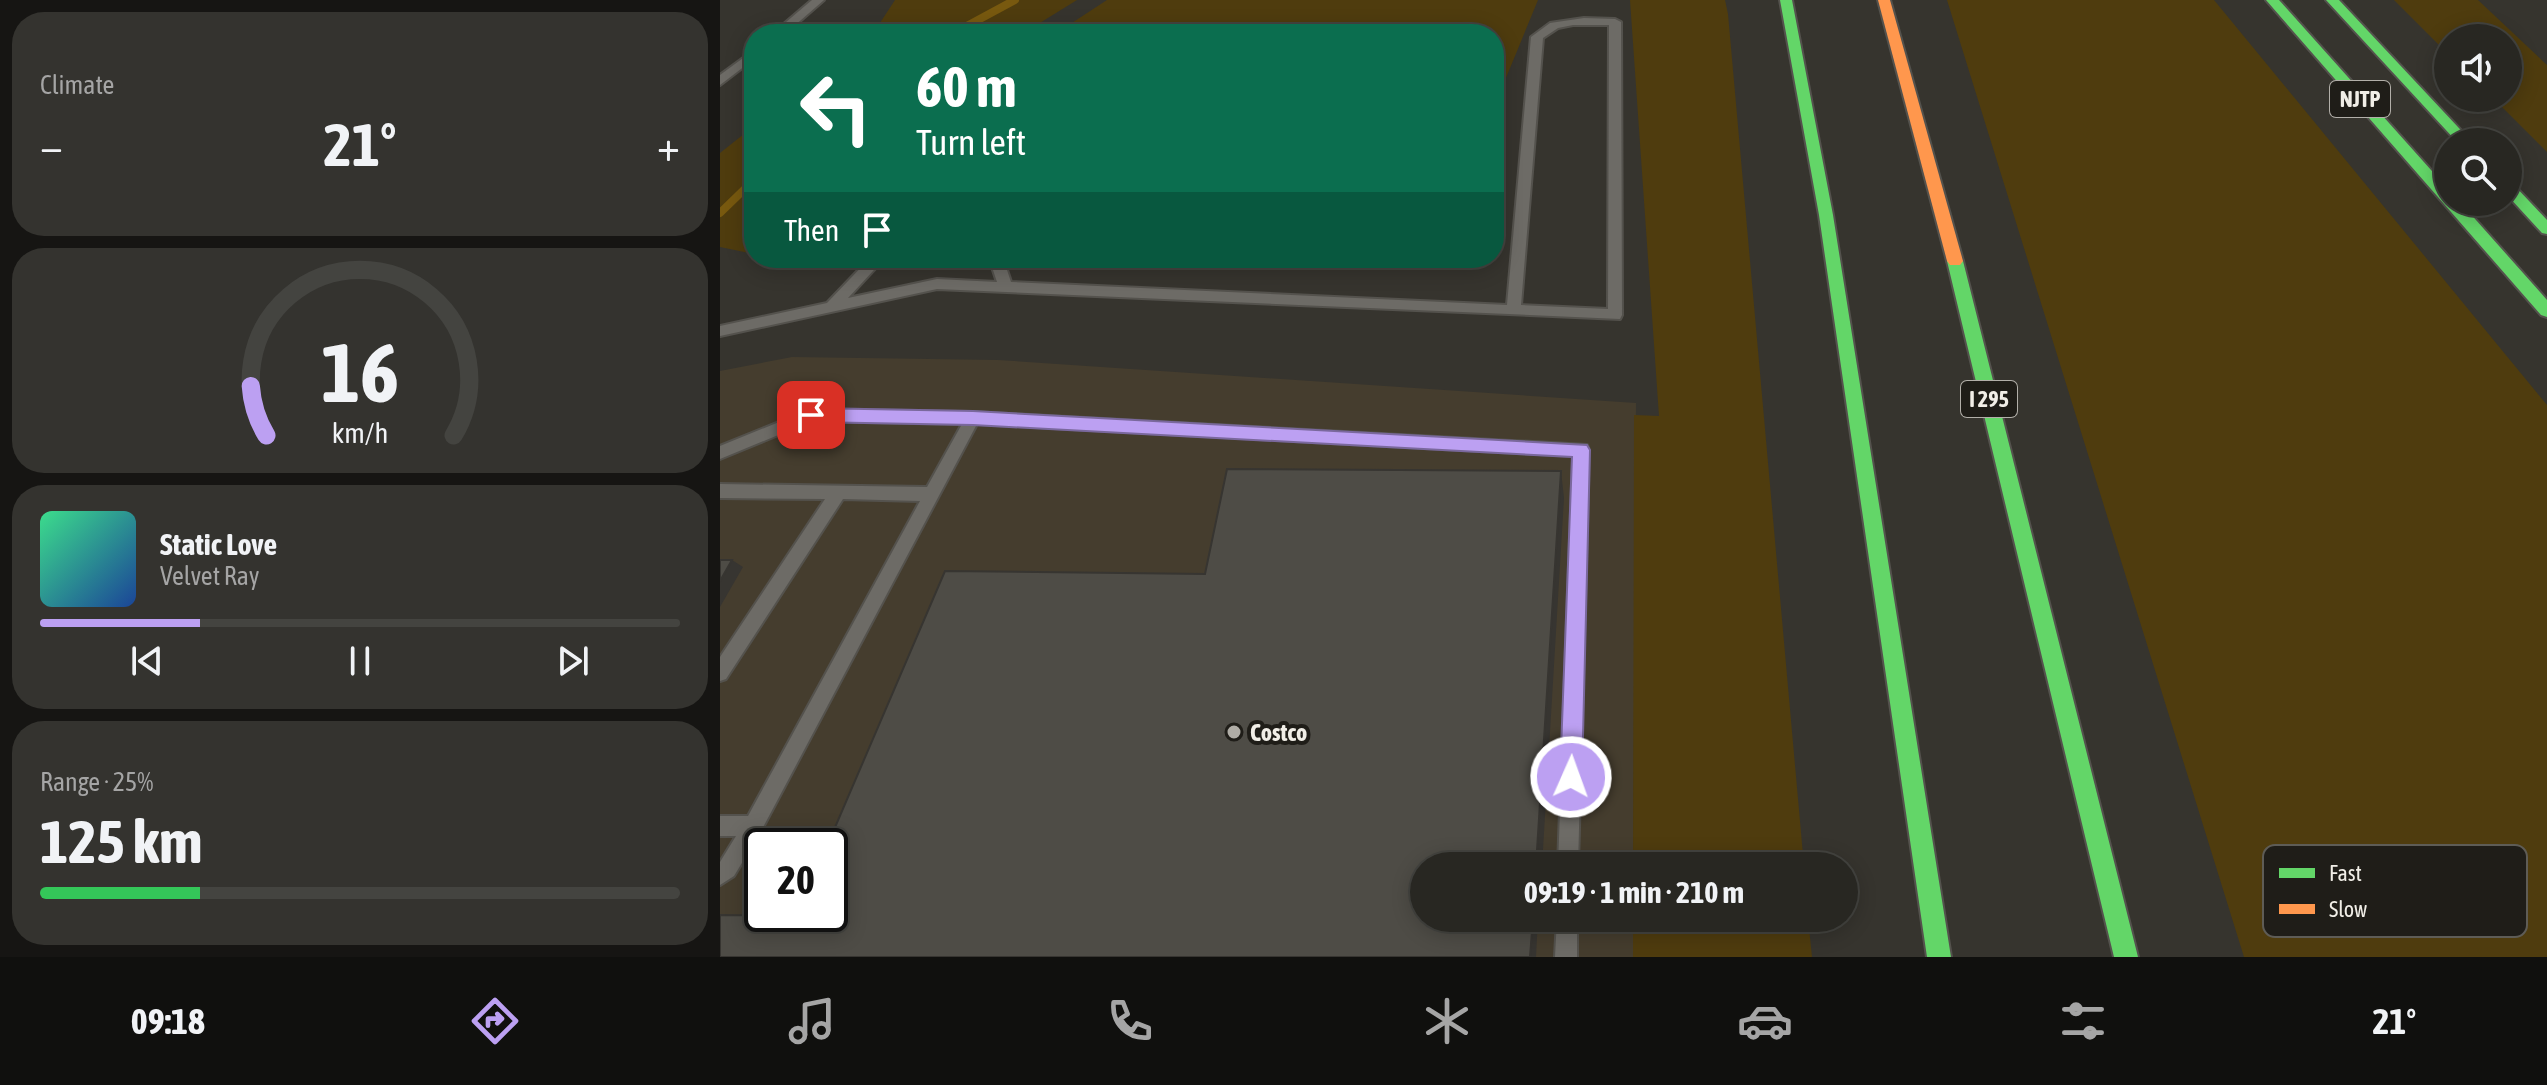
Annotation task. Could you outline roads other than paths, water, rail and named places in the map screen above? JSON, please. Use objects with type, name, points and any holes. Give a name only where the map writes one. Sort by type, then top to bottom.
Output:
[{"type":"highway","points":[[1786,0],[1826,215],[1939,957]]},
{"type":"highway","name":"I 295","points":[[1884,0],[1962,286],[2126,957]]},
{"type":"highway","name":"NJTP","points":[[2272,0],[2434,182]]},
{"type":"highway","name":"NJTP","points":[[2332,0],[2452,128]]},
{"type":"highway","points":[[2522,202],[2547,229]]},
{"type":"highway","name":"NJTP","points":[[2464,216],[2547,311]]},
{"type":"lane","points":[[790,24],[819,0]]},
{"type":"lane","points":[[720,331],[937,284],[1615,315],[1615,22],[1558,23],[1546,28],[1537,37],[1514,310]]},
{"type":"lane","points":[[720,81],[744,61]]},
{"type":"lane","points":[[830,308],[868,268]]},
{"type":"lane","points":[[999,268],[1006,288]]},
{"type":"lane","points":[[720,453],[811,415],[973,418],[1581,450],[1568,852]]},
{"type":"lane","points":[[720,875],[727,869],[753,826],[973,418]]},
{"type":"lane","points":[[720,491],[934,494]]},
{"type":"lane","points":[[720,673],[838,493]]},
{"type":"lane","points":[[720,826],[753,826]]},
{"type":"lane","points":[[1566,957],[1567,932]]},
{"type":"waterway","points":[[971,24],[1015,0]]},
{"type":"waterway","points":[[720,213],[744,190]]},
{"type":"place","name":"Costco","points":[[1234,732]]}]
